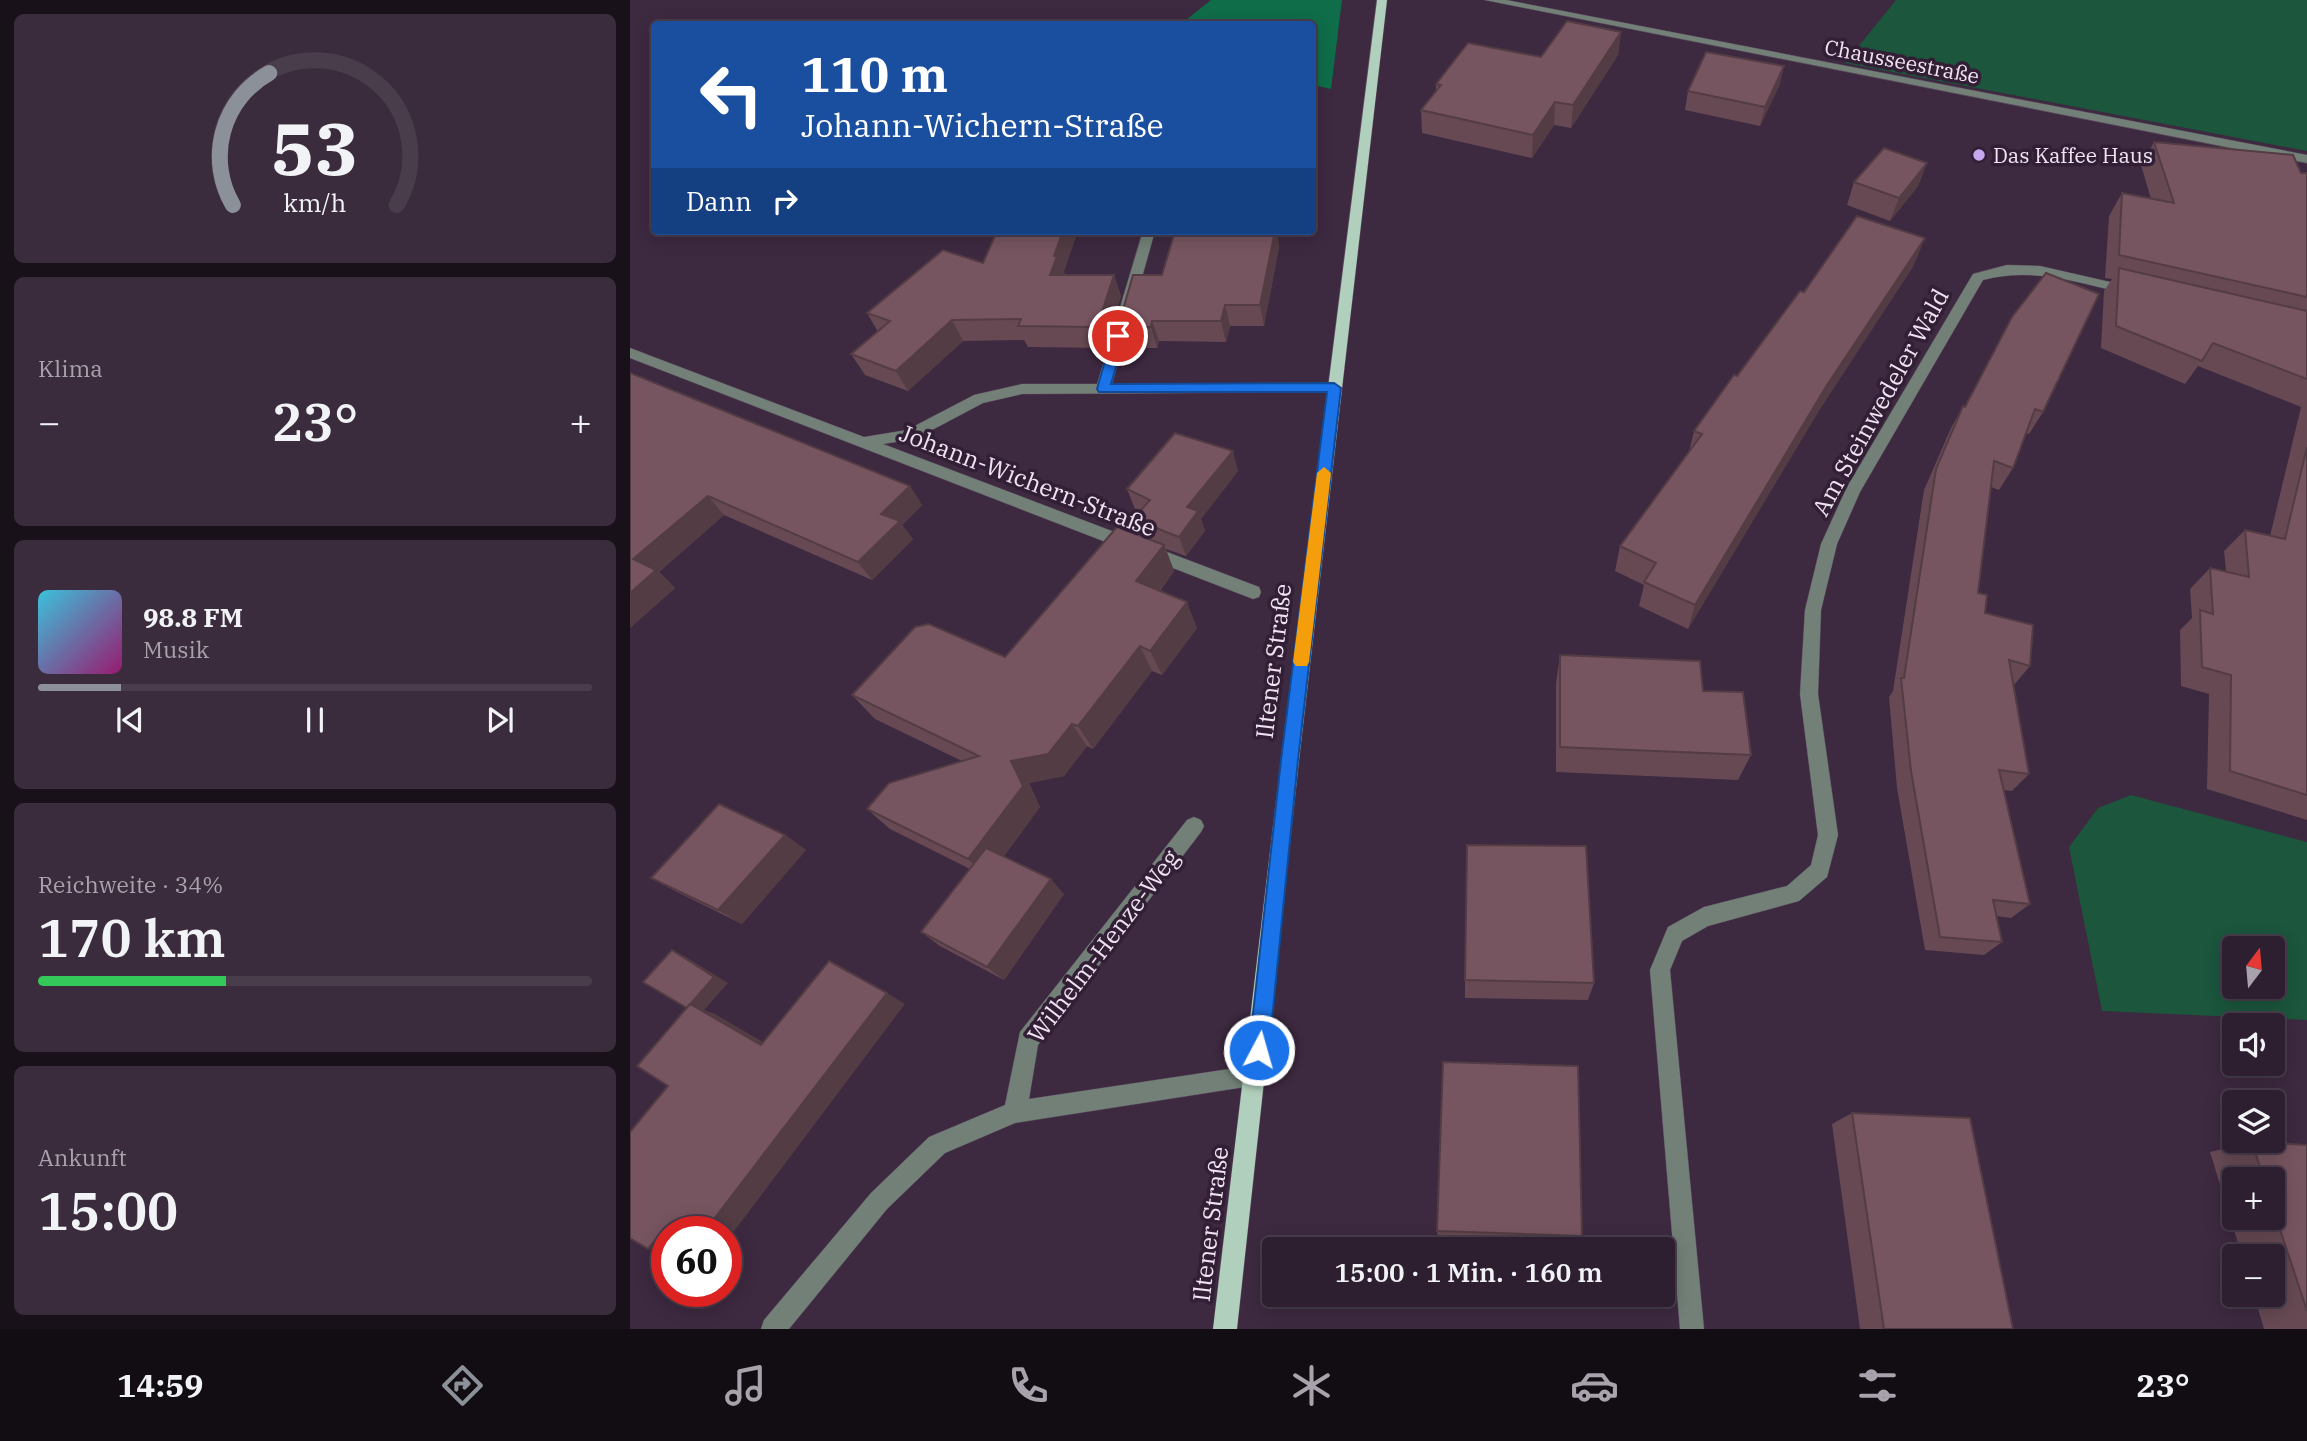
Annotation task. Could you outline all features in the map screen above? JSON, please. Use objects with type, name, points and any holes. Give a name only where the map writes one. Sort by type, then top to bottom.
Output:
[{"type":"main road","name":"Iltener Straße","points":[[1225,1329],[1290,760],[1382,0]]},
{"type":"street","name":"Chausseestraße","points":[[1490,0],[2307,159]]},
{"type":"street","points":[[1103,389],[1148,235]]},
{"type":"street","name":"Am Steinwedeler Wald","points":[[1692,1329],[1661,970],[1675,934],[1704,917],[1793,894],[1820,870],[1828,835],[1809,694],[1813,610],[1829,544],[1853,491],[1978,277],[2007,269],[2040,270],[2147,294]]},
{"type":"street","name":"Johann-Wichern-Straße","points":[[630,353],[1253,593]]},
{"type":"street","name":"Johann-Wichern-Straße","points":[[864,441],[910,435],[979,399],[1022,389],[1334,388]]},
{"type":"street","name":"Wilhelm-Henze-Weg","points":[[1015,1112],[1028,1040],[1194,826]]},
{"type":"street","points":[[773,1329],[879,1201],[937,1145],[1015,1112],[1256,1076]]},
{"type":"green space","points":[[1211,0],[1342,0],[1331,89],[1316,86],[1316,21],[1185,21]]},
{"type":"green space","points":[[1896,0],[2307,0],[2307,151],[1845,63]]},
{"type":"green space","points":[[2131,795],[2307,842],[2307,1020],[2285,1019],[2285,1013],[2222,1013],[2222,1016],[2102,1011],[2069,847],[2098,808]]},
{"type":"building","points":[[1567,21],[1621,32],[1573,105],[1555,102],[1533,135],[1421,110],[1441,85],[1436,84],[1468,43],[1541,57]]},
{"type":"building","points":[[1706,52],[1784,66],[1765,107],[1688,91]]},
{"type":"building","points":[[2154,142],[2293,155],[2301,173],[2307,173],[2307,297],[2119,255],[2122,193],[2174,203]]},
{"type":"building","points":[[1884,148],[1927,163],[1899,198],[1854,182]]},
{"type":"building","points":[[1857,216],[1925,238],[1827,385],[1695,605],[1644,582],[1656,563],[1620,546],[1702,434],[1694,431],[1734,375],[1737,376],[1800,291],[1804,292]]},
{"type":"building","points":[[995,235],[1062,235],[1050,275],[1114,275],[1097,327],[1018,326],[1021,319],[952,320],[896,371],[851,354],[890,321],[867,313],[943,250],[983,263]]},
{"type":"building","points":[[1174,235],[1274,235],[1260,305],[1225,305],[1221,321],[1152,321],[1151,327],[1118,327],[1133,275],[1162,275]]},
{"type":"building","points":[[2119,268],[2307,311],[2307,379],[2213,343],[2202,361],[2116,326]]},
{"type":"building","points":[[2046,273],[2099,294],[2043,412],[2035,409],[2013,468],[1994,461],[1978,593],[1987,595],[1985,613],[2033,625],[2030,666],[2009,660],[2029,774],[1999,770],[2030,904],[1993,900],[2002,942],[1940,937],[1911,771],[1901,678],[1904,678],[1936,469],[1963,406],[1965,407],[2012,317]]},
{"type":"building","points":[[630,373],[910,486],[881,514],[900,521],[858,562],[708,496],[633,559],[656,570],[630,593]]},
{"type":"building","points":[[1175,433],[1233,451],[1187,507],[1198,511],[1179,537],[1133,519],[1150,500],[1127,489]]},
{"type":"building","points":[[2307,447],[2307,795],[2230,771],[2231,675],[2202,667],[2200,610],[2213,614],[2210,568],[2249,577],[2245,530],[2285,539]]},
{"type":"building","points":[[1117,527],[1164,545],[1136,581],[1187,602],[1150,651],[1140,646],[1078,726],[1072,724],[1048,754],[1011,761],[1023,786],[968,859],[867,809],[889,783],[979,756],[852,695],[915,627],[929,624],[1005,657]]},
{"type":"building","points":[[1560,655],[1700,661],[1703,691],[1743,692],[1751,755],[1560,747]]},
{"type":"building","points":[[719,804],[785,835],[718,910],[651,878]]},
{"type":"building","points":[[1467,845],[1586,846],[1594,983],[1465,980]]},
{"type":"building","points":[[986,848],[1051,879],[987,967],[921,932]]},
{"type":"building","points":[[672,950],[714,977],[687,1008],[643,982]]},
{"type":"building","points":[[829,961],[887,993],[716,1216],[651,1216],[651,1245],[648,1249],[630,1238],[630,1132],[668,1086],[637,1066],[690,1004],[761,1045]]},
{"type":"building","points":[[1443,1062],[1578,1066],[1582,1236],[1437,1231]]},
{"type":"building","points":[[1852,1113],[1970,1118],[2013,1329],[1884,1329]]},
{"type":"building","points":[[2285,1144],[2307,1145],[2307,1311],[2280,1230],[2285,1230],[2285,1167],[2260,1167],[2255,1153],[2285,1153]]},
{"type":"slow traffic","points":[[1301,662],[1324,473]]},
{"type":"place","name":"Das Kaffee Haus","points":[[1979,155]]},
{"type":"route","points":[[1118,336],[1103,389],[1334,388],[1259,1050]]}]
